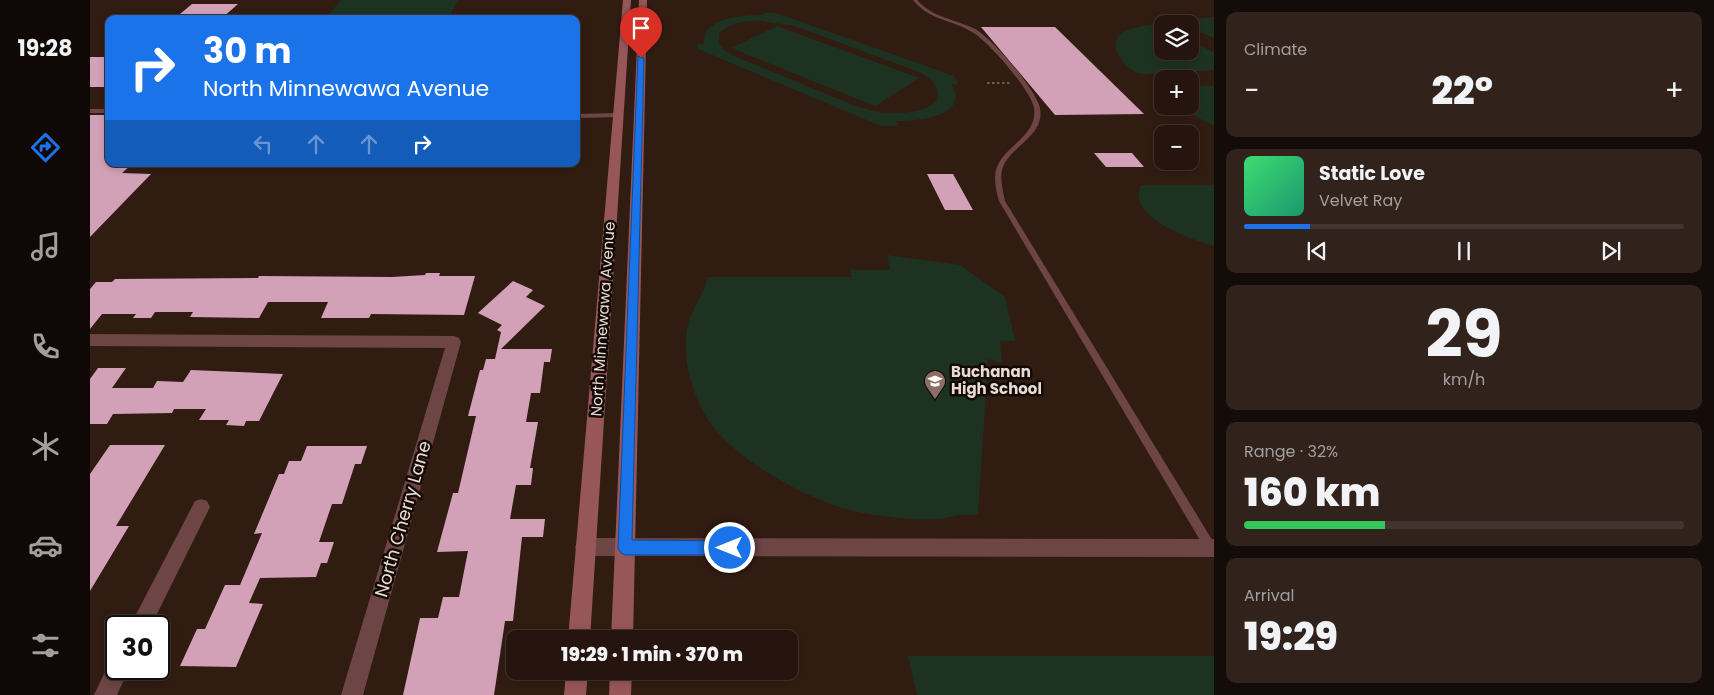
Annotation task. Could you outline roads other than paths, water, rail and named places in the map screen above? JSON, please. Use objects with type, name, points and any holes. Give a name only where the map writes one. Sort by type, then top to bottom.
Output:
[{"type":"main road","name":"North Minnewawa Avenue","points":[[580,630],[627,0]]},
{"type":"main road","name":"North Minnewawa Avenue","points":[[622,630],[643,0]]},
{"type":"main road","points":[[618,115],[639,116]]},
{"type":"main road","points":[[575,695],[576,680]]},
{"type":"main road","points":[[620,695],[621,680]]},
{"type":"street","name":"North Cherry Lane","points":[[90,340],[454,342],[352,695]]},
{"type":"street","points":[[146,615],[202,508]]},
{"type":"street","points":[[585,548],[1213,548]]},
{"type":"street","points":[[105,695],[112,680]]},
{"type":"lane","points":[[915,0],[920,7],[930,14],[973,30],[985,38],[1035,100],[1038,114],[1034,127],[1024,140],[1008,153],[1000,166],[998,181],[1002,201],[1213,548]]},
{"type":"lane","points":[[90,111],[105,111]]},
{"type":"lane","points":[[580,116],[618,115]]},
{"type":"place","name":"Buchanan High School","points":[[935,400]]}]
